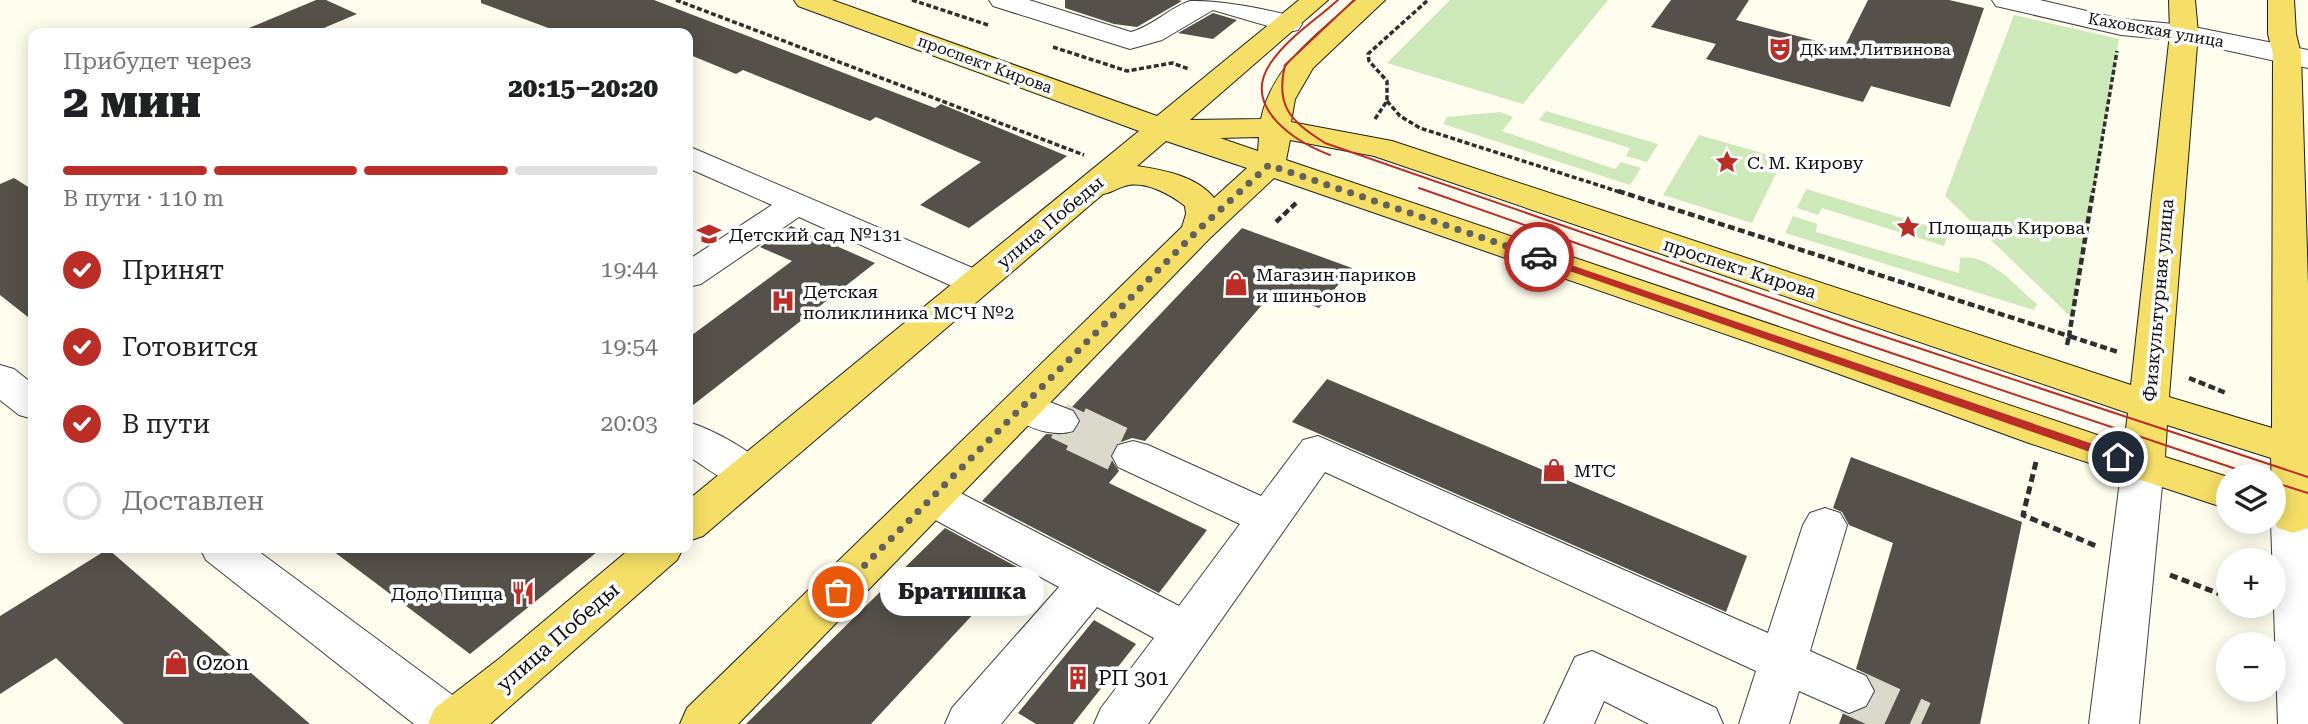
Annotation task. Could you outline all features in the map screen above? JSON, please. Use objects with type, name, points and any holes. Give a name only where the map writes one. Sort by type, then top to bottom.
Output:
[{"type":"main road","name":"проспект Кирова","points":[[807,0],[1163,129],[1807,349],[2043,433],[2216,490]]},
{"type":"main road","name":"улица Победы","points":[[693,520],[976,284],[1084,177],[1163,129],[1315,0]]},
{"type":"main road","points":[[705,724],[932,498],[1041,413],[1198,230],[1269,165],[1275,146],[1274,128],[1280,99],[1303,63],[1372,0]]},
{"type":"main road","points":[[2281,0],[2282,34],[2297,57],[2300,451],[2292,515]]},
{"type":"main road","name":"Физкультурная улица","points":[[2143,465],[2183,17]]},
{"type":"main road","name":"проспект Кирова","points":[[1163,129],[1274,128],[1381,148],[2148,405],[2300,451]]},
{"type":"main road","points":[[1084,177],[1146,177],[1191,193],[1201,202],[1204,213],[1198,230]]},
{"type":"main road","name":"улица Победы","points":[[452,724],[517,673],[655,553]]},
{"type":"street","points":[[1002,0],[1130,41],[1145,39],[1200,3],[1214,0],[1288,24]]},
{"type":"street","name":"Каховская улица","points":[[2005,0],[2121,27],[2183,17],[2297,57]]},
{"type":"street","points":[[693,158],[976,284]]},
{"type":"street","points":[[693,273],[796,204]]},
{"type":"street","points":[[0,379],[28,401]]},
{"type":"street","points":[[693,441],[747,472]]},
{"type":"street","points":[[1119,724],[1318,450],[1849,691]]},
{"type":"street","points":[[1133,456],[1269,517]]},
{"type":"street","name":"Физкультурная улица","points":[[2114,724],[2143,465]]},
{"type":"street","points":[[932,498],[1186,632]]},
{"type":"street","points":[[2292,515],[2303,724]]},
{"type":"street","points":[[1763,724],[1825,525]]},
{"type":"street","points":[[229,553],[452,724]]},
{"type":"street","points":[[970,724],[1091,582]]},
{"type":"street","points":[[1569,724],[1592,672],[1698,724]]},
{"type":"path","points":[[676,0],[1089,156],[1084,177]]},
{"type":"path","points":[[1375,119],[1387,101],[1387,81],[1369,61],[1368,54],[1427,0]]},
{"type":"path","points":[[1387,101],[1400,116],[1420,128],[2070,336],[2121,27]]},
{"type":"path","points":[[1276,222],[1301,199]]},
{"type":"green space","points":[[1450,0],[1608,0],[1523,104],[1387,63]]},
{"type":"green space","points":[[2014,15],[2119,39],[2072,318],[1945,196]]},
{"type":"green space","points":[[1546,111],[1658,144],[1647,162],[1626,156],[1630,148],[1539,120]]},
{"type":"green space","points":[[1500,112],[1513,117],[1502,131],[1615,169],[1621,162],[1641,168],[1630,185],[1443,124],[1447,117]]},
{"type":"green space","points":[[1699,135],[1783,159],[1752,223],[1663,195]]},
{"type":"green space","points":[[1806,189],[1948,232],[1944,246],[1822,208],[1818,215],[1797,208]]},
{"type":"green space","points":[[1793,216],[1817,224],[1816,232],[1959,273],[1960,258],[1981,261],[2001,272],[2037,304],[2034,310],[1785,233]]},
{"type":"building","points":[[316,0],[326,0],[357,14],[324,28],[249,28]]},
{"type":"building","points":[[481,0],[654,0],[935,108],[941,104],[1067,156],[969,228],[920,205],[981,162],[876,117],[870,121],[743,70],[736,74],[693,56],[693,28],[548,28],[481,3]]},
{"type":"building","points":[[1065,0],[1182,1],[1137,27],[1114,24],[1065,8]]},
{"type":"building","name":"ДК им. Литвинова","points":[[1671,0],[1749,0],[1736,20],[1844,48],[1868,0],[1949,0],[1984,8],[1950,107],[1871,86],[1863,102],[1706,59],[1716,44],[1651,27]]},
{"type":"building","points":[[1213,13],[1237,20],[1213,39],[1178,33]]},
{"type":"building","points":[[14,178],[28,187],[28,317],[0,295],[0,184]]},
{"type":"building","name":"Детская поликлиника МСЧ №2","points":[[791,226],[875,263],[693,405],[693,334],[792,261],[760,247]]},
{"type":"building","points":[[1242,228],[1352,268],[1319,308],[1274,291],[1145,441],[1132,438],[1116,444],[1110,457],[1119,471],[1109,483],[1207,530],[1159,593],[982,501],[1046,434],[1065,435],[1075,432],[1081,420],[1071,408]]},
{"type":"building","points":[[1327,379],[1747,556],[1726,612],[1292,422]]},
{"type":"building","points":[[1851,457],[2022,522],[1980,724],[1839,724],[1843,713],[1850,715],[1867,708],[1876,692],[1868,675],[1856,669],[1893,543],[1849,525],[1842,512],[1833,508]]},
{"type":"building","points":[[945,528],[1017,567],[871,724],[746,724]]},
{"type":"building","points":[[102,553],[113,553],[310,724],[124,724],[56,658],[0,694],[0,616]]},
{"type":"building","points":[[336,553],[596,553],[470,654]]},
{"type":"building","name":"РП 301","points":[[1094,620],[1136,644],[1073,724],[1036,724],[1018,713]]},
{"type":"tunnel","points":[[1059,421],[1080,431]]},
{"type":"tunnel","points":[[1076,429],[1133,456]]},
{"type":"tunnel","points":[[1849,691],[1921,724]]},
{"type":"tram line","points":[[1330,155],[1288,132],[1267,109],[1262,95],[1263,80],[1277,55],[1338,0]]},
{"type":"tram line","points":[[1354,0],[1285,65],[1282,92],[1288,112],[1325,143],[1852,326],[2308,477]]},
{"type":"tram line","points":[[1419,188],[1838,335],[2221,464]]},
{"type":"tram line","points":[[2286,486],[2308,493]]},
{"type":"way so far","points":[[838,592],[1198,230],[1269,165],[1539,257]]},
{"type":"place","name":"ДК им. Литвинова","points":[[1780,49]]},
{"type":"place","name":"С. М. Кирову","points":[[1727,162]]},
{"type":"place","name":"Площадь Кирова","points":[[1908,227]]},
{"type":"place","name":"Детский сад №131","points":[[709,234]]},
{"type":"place","name":"Магазин париков и шиньонов","points":[[1236,284]]},
{"type":"place","name":"Детская поликлиника МСЧ №2","points":[[783,301]]},
{"type":"place","name":"МТС","points":[[1554,470]]},
{"type":"place","name":"Братишка","points":[[838,592]]},
{"type":"place","name":"Додо Пицца","points":[[523,593]]},
{"type":"place","name":"Ozon","points":[[176,663]]},
{"type":"place","name":"РП 301","points":[[1078,678]]},
{"type":"route","points":[[1539,257],[2118,457]]}]
